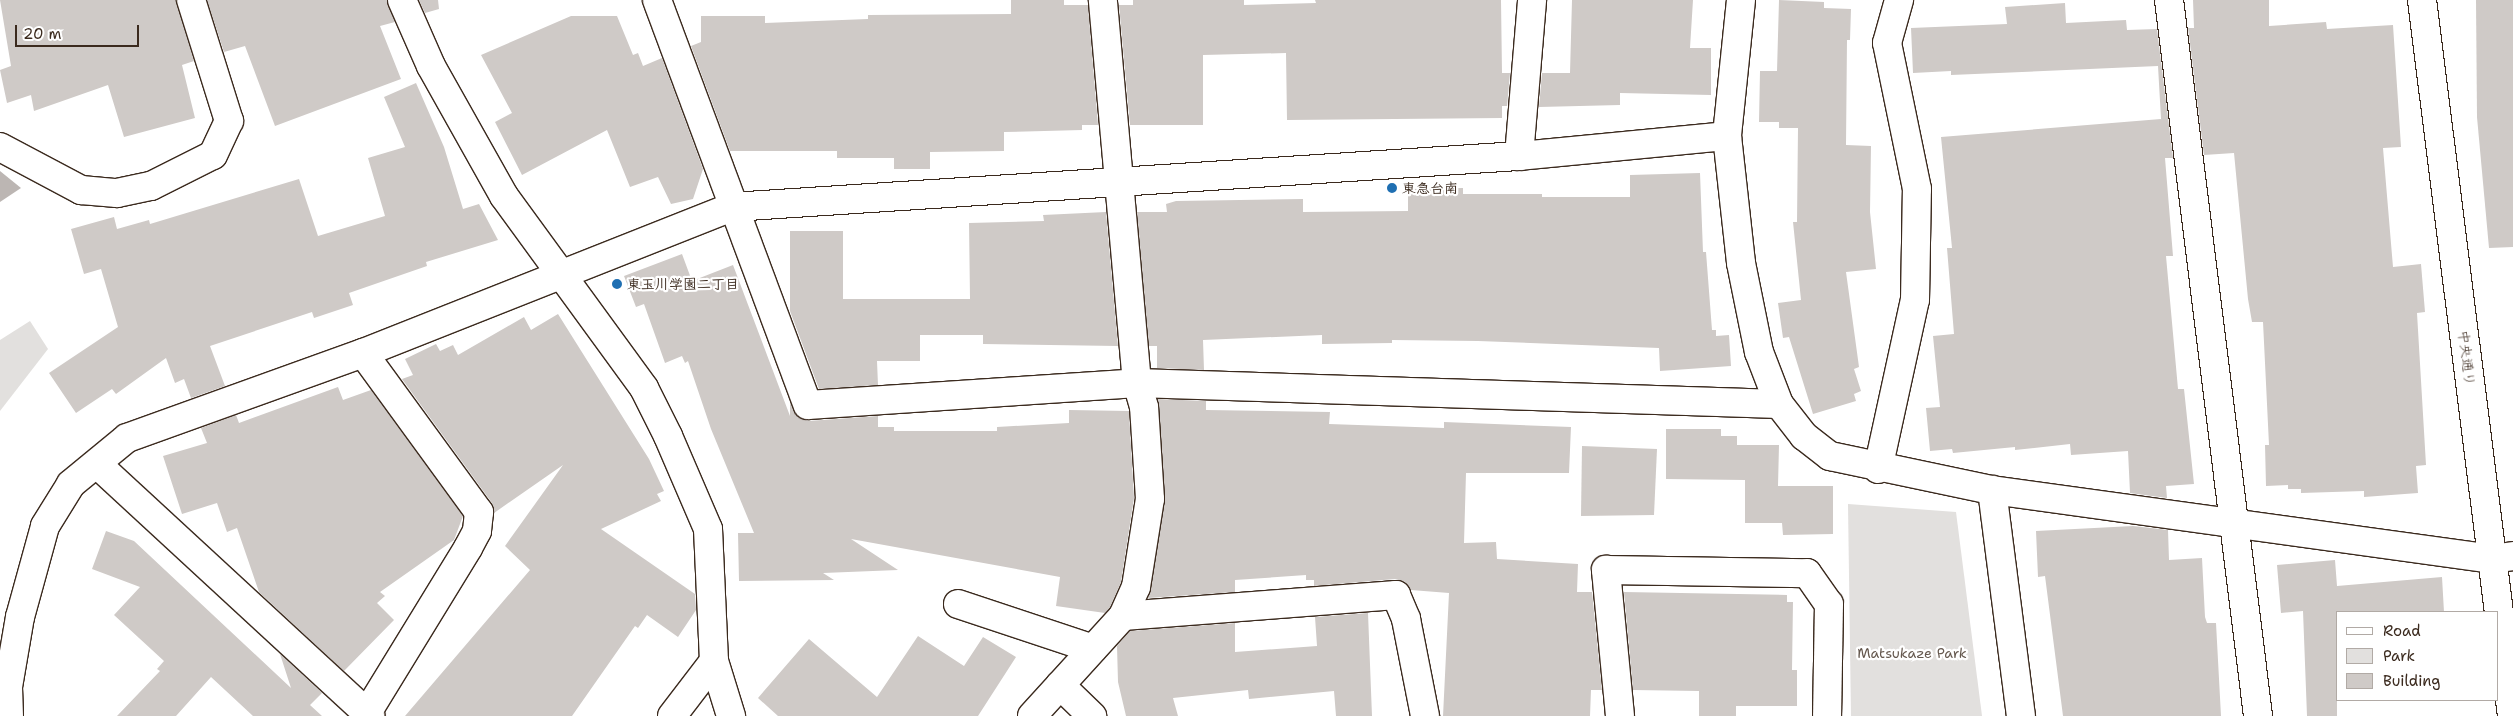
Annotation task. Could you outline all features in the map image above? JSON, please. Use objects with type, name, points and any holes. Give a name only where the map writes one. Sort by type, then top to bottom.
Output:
[{"type":"street","points":[[0,147],[81,190],[117,192],[151,186],[212,155],[229,121],[191,0]]},
{"type":"street","points":[[402,0],[431,66],[504,196],[644,388],[708,529],[714,661],[731,716]]},
{"type":"street","points":[[657,0],[732,207],[808,405],[1137,382],[1779,404]]},
{"type":"street","points":[[1032,716],[1123,616],[1136,587],[1150,499],[1144,407],[1137,382],[1102,0]]},
{"type":"street","points":[[1519,156],[1532,0]]},
{"type":"street","points":[[1741,0],[1727,136],[1741,263],[1760,352],[1779,404],[1804,436],[1830,456],[1878,469],[1992,490],[2502,557]]},
{"type":"street","points":[[1878,469],[1915,300],[1917,189],[1887,43],[1898,0]]},
{"type":"street","points":[[2169,0],[2258,716]]},
{"type":"street","name":"中央通り","points":[[2422,0],[2502,557],[2512,716]]},
{"type":"street","points":[[9,716],[8,688],[20,617],[46,526],[71,484],[127,438],[363,353],[732,207],[1119,184],[1519,156],[1727,136]]},
{"type":"street","points":[[97,464],[368,715],[468,548],[477,531],[479,512],[363,353]]},
{"type":"street","points":[[1992,490],[2021,716]]},
{"type":"street","points":[[1620,716],[1606,570],[1807,573],[1829,604],[1827,716]]},
{"type":"street","points":[[1123,616],[1396,595],[1406,619],[1425,716]]},
{"type":"street","points":[[958,604],[1093,649]]},
{"type":"street","points":[[672,716],[714,661]]},
{"type":"street","points":[[1060,685],[1092,716]]},
{"type":"green space","points":[[30,321],[48,349],[0,411],[0,340]]},
{"type":"green space","name":"Matsukaze Park","points":[[1848,504],[1956,512],[1982,716],[1851,716]]},
{"type":"shaded area","points":[[0,171],[21,188],[0,202]]},
{"type":"building","points":[[0,0],[176,0],[194,61],[182,65],[195,118],[124,137],[108,85],[34,111],[31,95],[7,103],[0,70],[11,66]]},
{"type":"building","points":[[207,0],[387,0],[395,22],[380,26],[401,79],[275,126],[245,46],[224,52]]},
{"type":"building","points":[[419,0],[438,0],[439,9],[425,13]]},
{"type":"building","points":[[1011,0],[1064,0],[1064,5],[1088,5],[1098,125],[1082,125],[1082,130],[1004,132],[1004,151],[930,152],[930,169],[894,169],[894,158],[837,158],[837,151],[730,151],[691,46],[701,42],[701,16],[765,16],[765,23],[868,19],[868,15],[1011,14]]},
{"type":"building","points":[[1133,0],[1244,0],[1244,5],[1316,3],[1315,0],[1501,0],[1502,73],[1510,73],[1507,106],[1502,106],[1502,118],[1287,120],[1286,53],[1203,55],[1203,125],[1130,125],[1119,5],[1133,5]]},
{"type":"building","points":[[1572,0],[1693,0],[1690,48],[1711,48],[1711,95],[1620,93],[1620,105],[1539,107],[1542,73],[1570,73]]},
{"type":"building","points":[[1779,0],[1824,2],[1824,8],[1851,9],[1850,40],[1847,40],[1846,145],[1871,146],[1870,212],[1876,269],[1846,272],[1859,367],[1854,369],[1861,391],[1854,394],[1856,401],[1813,414],[1789,337],[1783,338],[1778,303],[1801,300],[1793,222],[1797,222],[1798,128],[1779,128],[1779,122],[1759,122],[1760,71],[1777,71]]},
{"type":"building","points":[[2193,0],[2269,0],[2269,26],[2326,22],[2327,29],[2393,25],[2401,147],[2383,148],[2393,267],[2421,264],[2425,312],[2417,313],[2426,465],[2416,466],[2418,493],[2364,497],[2364,491],[2301,493],[2301,489],[2288,489],[2288,485],[2266,486],[2265,445],[2269,445],[2263,322],[2252,322],[2248,299],[2234,153],[2204,155],[2188,28],[2194,28]]},
{"type":"building","points":[[2476,0],[2513,0],[2513,247],[2489,248],[2477,117]]},
{"type":"building","points":[[2065,3],[2066,23],[2126,20],[2127,30],[2157,29],[2173,158],[2165,158],[2173,256],[2166,256],[2178,389],[2184,389],[2194,484],[2166,486],[2167,498],[2130,493],[2128,451],[2071,455],[2070,444],[2015,450],[2015,447],[1953,453],[1952,449],[1930,451],[1926,408],[1940,407],[1933,336],[1954,334],[1947,248],[1952,248],[1941,137],[2161,119],[2158,66],[1951,75],[1951,71],[1913,73],[1911,28],[2007,24],[2005,7]]},
{"type":"building","points":[[571,16],[617,16],[633,55],[638,53],[643,66],[662,58],[703,169],[693,199],[671,204],[658,177],[630,187],[607,130],[522,175],[495,122],[512,113],[481,55]]},
{"type":"building","points":[[416,83],[444,147],[463,209],[479,204],[498,240],[426,262],[427,266],[349,293],[353,305],[314,318],[312,312],[210,346],[225,386],[191,398],[184,379],[175,383],[166,358],[116,394],[112,389],[76,413],[49,373],[118,327],[101,269],[84,274],[71,229],[114,217],[117,229],[149,220],[150,224],[299,179],[318,236],[385,216],[368,158],[405,147],[384,97]]},
{"type":"building","points":[[1700,173],[1703,252],[1706,252],[1712,330],[1716,330],[1716,336],[1729,335],[1731,366],[1660,371],[1659,348],[1478,341],[1392,340],[1392,343],[1322,344],[1322,335],[1203,340],[1204,370],[1157,368],[1157,346],[1149,346],[1137,212],[1167,212],[1166,204],[1176,201],[1303,199],[1303,212],[1408,211],[1408,189],[1463,188],[1463,194],[1542,194],[1542,197],[1630,197],[1630,175]]},
{"type":"building","points":[[1106,212],[1118,346],[983,344],[983,335],[920,335],[920,361],[877,361],[878,385],[819,389],[790,311],[790,231],[843,231],[843,299],[970,299],[969,223],[1044,221],[1043,215]]},
{"type":"building","points":[[682,254],[692,281],[733,265],[790,416],[790,401],[799,418],[808,421],[878,416],[878,427],[894,427],[894,431],[997,431],[997,427],[1069,423],[1069,410],[1129,411],[1134,498],[1121,582],[1110,607],[1105,613],[1056,606],[1060,577],[851,539],[898,570],[823,573],[834,580],[739,581],[738,533],[754,533],[711,429],[688,361],[685,363],[682,356],[665,363],[644,304],[636,307],[624,276]]},
{"type":"building","points":[[558,314],[649,459],[664,491],[657,494],[661,501],[601,529],[695,594],[696,610],[678,637],[647,615],[638,628],[635,626],[572,716],[405,716],[530,570],[505,546],[563,465],[494,513],[492,503],[402,379],[413,375],[405,359],[436,344],[440,351],[453,345],[458,355],[524,317],[531,330]]},
{"type":"building","points":[[338,387],[343,400],[371,390],[463,516],[454,540],[380,592],[385,596],[377,603],[394,620],[344,671],[259,592],[237,528],[227,532],[217,503],[182,514],[163,456],[207,443],[201,428],[236,415],[239,423]]},
{"type":"building","points":[[1158,399],[1206,401],[1206,410],[1330,412],[1329,424],[1444,428],[1444,422],[1571,427],[1569,473],[1466,473],[1464,543],[1496,542],[1497,559],[1578,564],[1577,592],[1592,592],[1602,690],[1591,690],[1590,716],[1443,716],[1449,593],[1411,590],[1405,582],[1395,579],[1314,586],[1314,580],[1306,580],[1306,575],[1235,580],[1235,592],[1148,598],[1165,501]]},
{"type":"building","points":[[1666,429],[1721,429],[1721,436],[1737,436],[1737,445],[1779,445],[1778,486],[1833,486],[1833,534],[1783,535],[1782,523],[1745,523],[1745,480],[1666,479]]},
{"type":"building","points":[[1582,446],[1657,449],[1654,515],[1581,516]]},
{"type":"building","points":[[2133,526],[2168,530],[2169,560],[2202,558],[2205,617],[2207,623],[2216,623],[2221,716],[2063,716],[2045,576],[2038,577],[2036,531]]},
{"type":"building","points":[[106,531],[134,541],[291,688],[280,654],[322,693],[310,705],[322,716],[253,716],[211,677],[176,716],[117,716],[160,671],[157,669],[164,661],[114,615],[140,587],[92,569]]},
{"type":"building","points":[[2335,560],[2337,586],[2442,577],[2444,611],[2336,611],[2337,716],[2307,716],[2303,611],[2281,613],[2277,565]]},
{"type":"building","points":[[1624,592],[1787,595],[1787,602],[1793,602],[1792,670],[1797,670],[1797,706],[1736,706],[1736,716],[1699,716],[1699,691],[1633,690]]},
{"type":"building","points":[[1368,613],[1372,716],[1336,716],[1334,691],[1249,699],[1248,690],[1173,698],[1178,716],[1126,716],[1118,682],[1117,646],[1130,631],[1235,623],[1235,652],[1317,646],[1315,617]]},
{"type":"building","points":[[918,636],[964,666],[983,637],[1016,657],[978,716],[778,716],[758,698],[809,639],[877,697]]},
{"type":"place","name":"東急台南","points":[[1392,188]]},
{"type":"place","name":"東玉川学園二丁目","points":[[617,284]]}]
